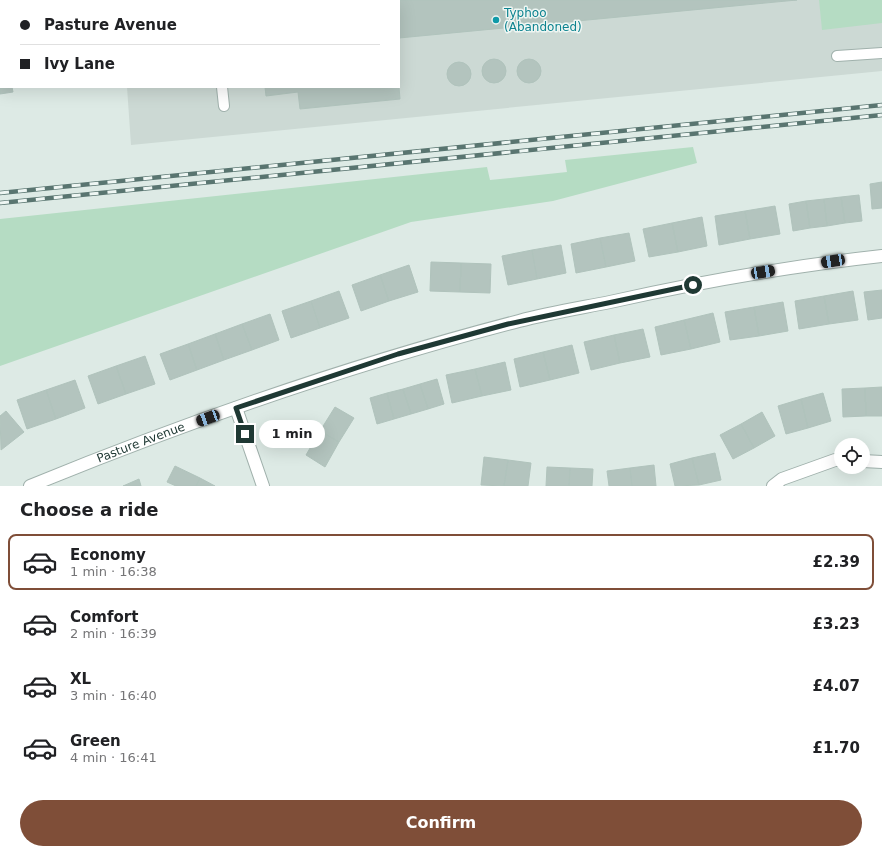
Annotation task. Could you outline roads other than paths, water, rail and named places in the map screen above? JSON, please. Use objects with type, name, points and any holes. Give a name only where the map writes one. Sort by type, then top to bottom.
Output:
[{"type":"street","name":"Pasture Avenue","points":[[30,486],[112,452],[236,408],[398,354],[521,320],[735,277],[882,256]]},
{"type":"street","points":[[236,408],[263,486]]},
{"type":"street","points":[[773,486],[782,479],[834,460]]},
{"type":"street","points":[[870,461],[882,462]]},
{"type":"lane","points":[[837,56],[882,53]]},
{"type":"lane","points":[[222,88],[224,106]]},
{"type":"railway","points":[[0,193],[882,105]]},
{"type":"railway","points":[[0,203],[882,115]]},
{"type":"place","name":"Typhoo (Abandoned)","points":[[496,20]]}]
